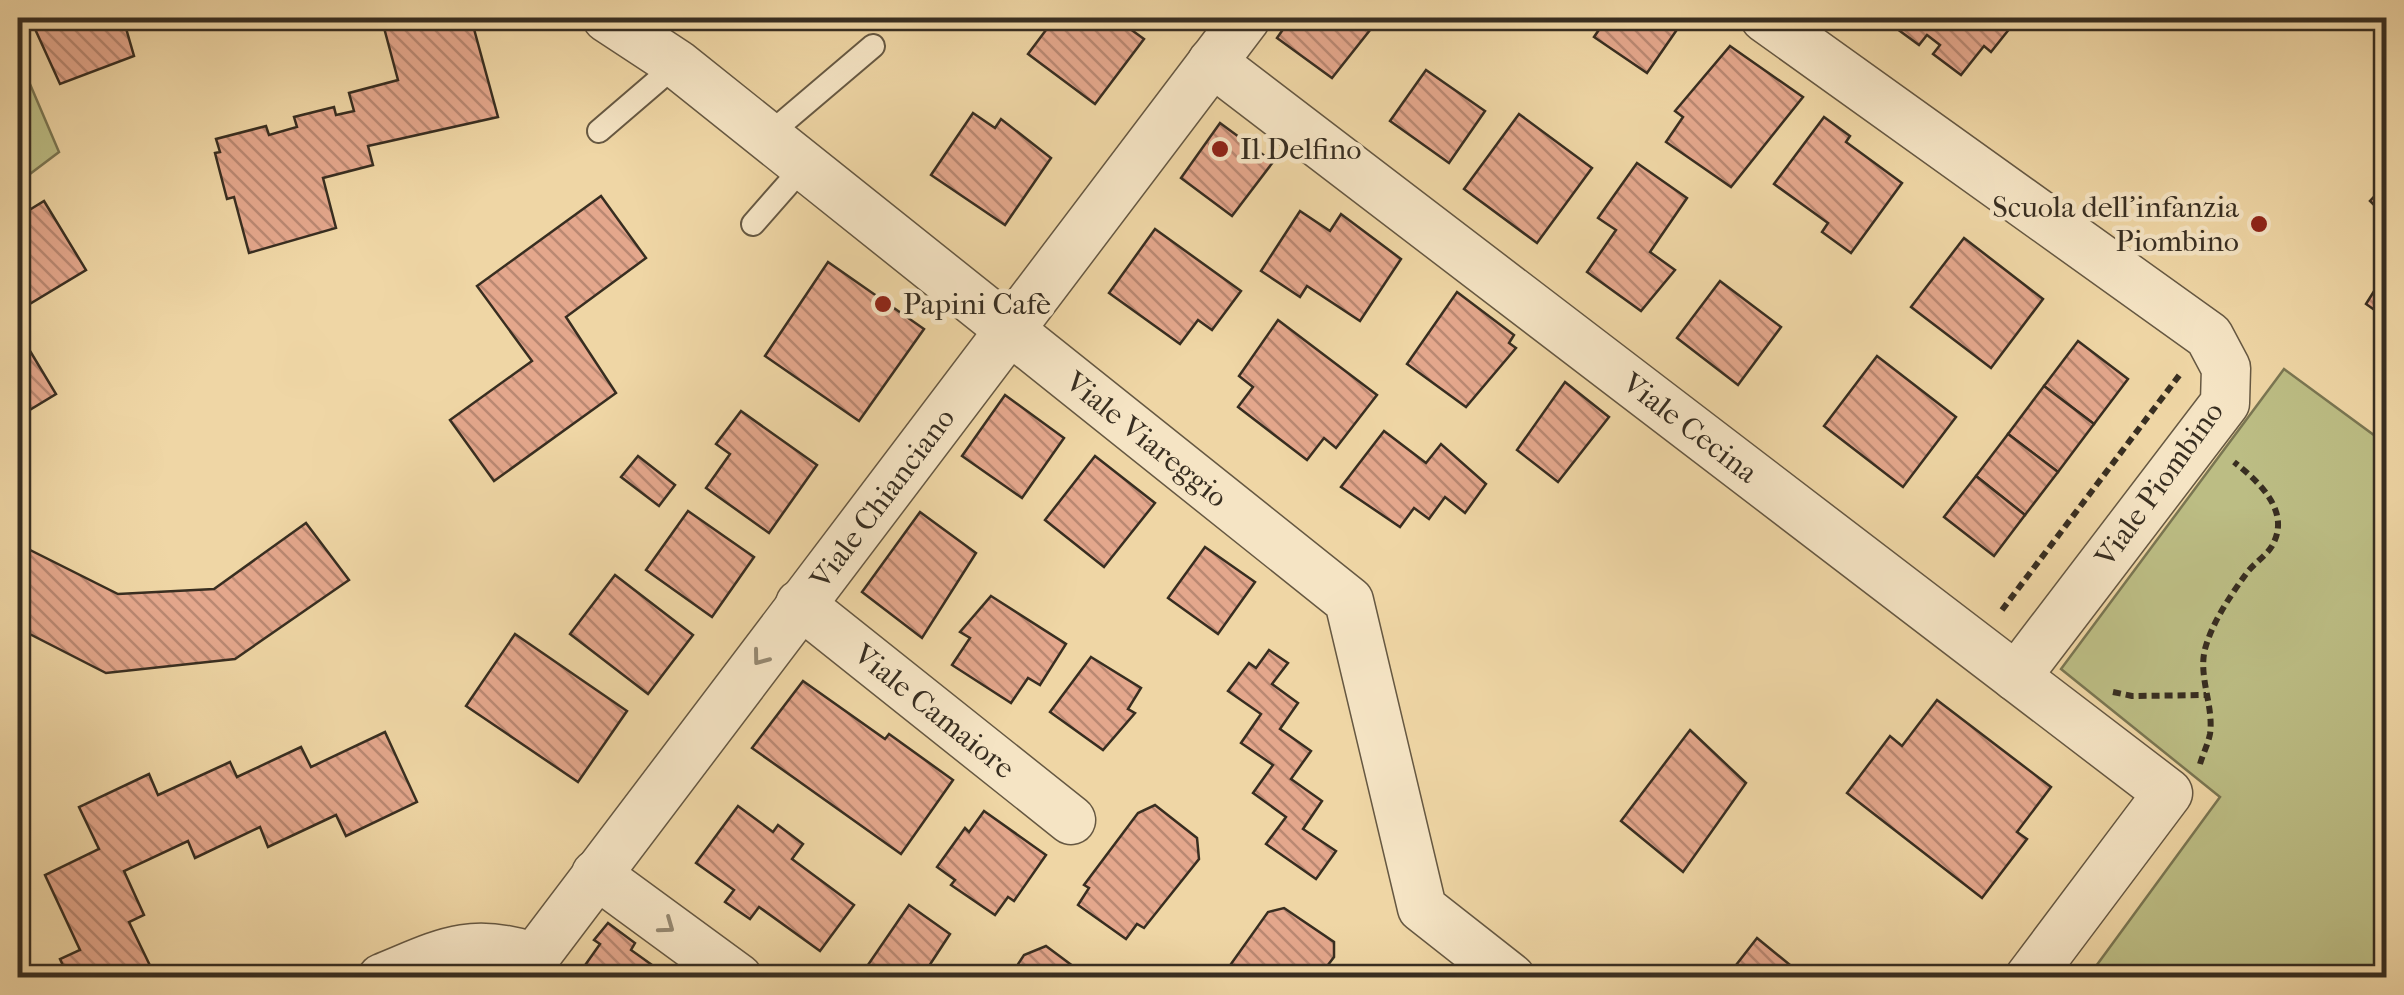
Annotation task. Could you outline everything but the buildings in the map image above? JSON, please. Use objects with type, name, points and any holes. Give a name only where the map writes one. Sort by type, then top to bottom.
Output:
[{"type":"street","name":"Viale Viareggio","points":[[607,18],[677,64],[1349,600],[1422,908],[1511,978]]},
{"type":"street","name":"Viale Chianciano","points":[[526,967],[1246,18]]},
{"type":"street","points":[[1783,22],[2209,336]]},
{"type":"street","name":"Viale Cecina","points":[[1212,62],[2168,793]]},
{"type":"street","name":"Viale Piombino","points":[[2016,676],[2225,403],[2226,368],[2209,336]]},
{"type":"street","name":"Viale Camaiore","points":[[800,604],[1071,820]]},
{"type":"street","points":[[2029,978],[2168,793]]},
{"type":"street","points":[[596,874],[738,978]]},
{"type":"street","points":[[382,978],[457,948],[501,946],[526,967]]},
{"type":"lane","points":[[767,136],[873,46]]},
{"type":"lane","points":[[599,131],[677,64]]},
{"type":"lane","points":[[753,224],[804,166]]},
{"type":"path","points":[[1975,646],[2209,336]]},
{"type":"path","points":[[2157,404],[2258,481],[2277,514],[2271,547],[2246,573],[2210,635],[2203,661],[2210,732],[2192,790],[2168,793]]},
{"type":"path","points":[[2101,686],[2132,696],[2206,695]]},
{"type":"green space","points":[[18,56],[59,152],[18,183]]},
{"type":"green space","points":[[2284,369],[2386,444],[2386,977],[2088,977],[2220,797],[2061,669]]},
{"type":"place","name":"Il Delfino","points":[[1220,149]]},
{"type":"place","name":"Scuola dell'infanzia Piombino","points":[[2259,224]]},
{"type":"place","name":"Papini Cafè","points":[[883,304]]}]
